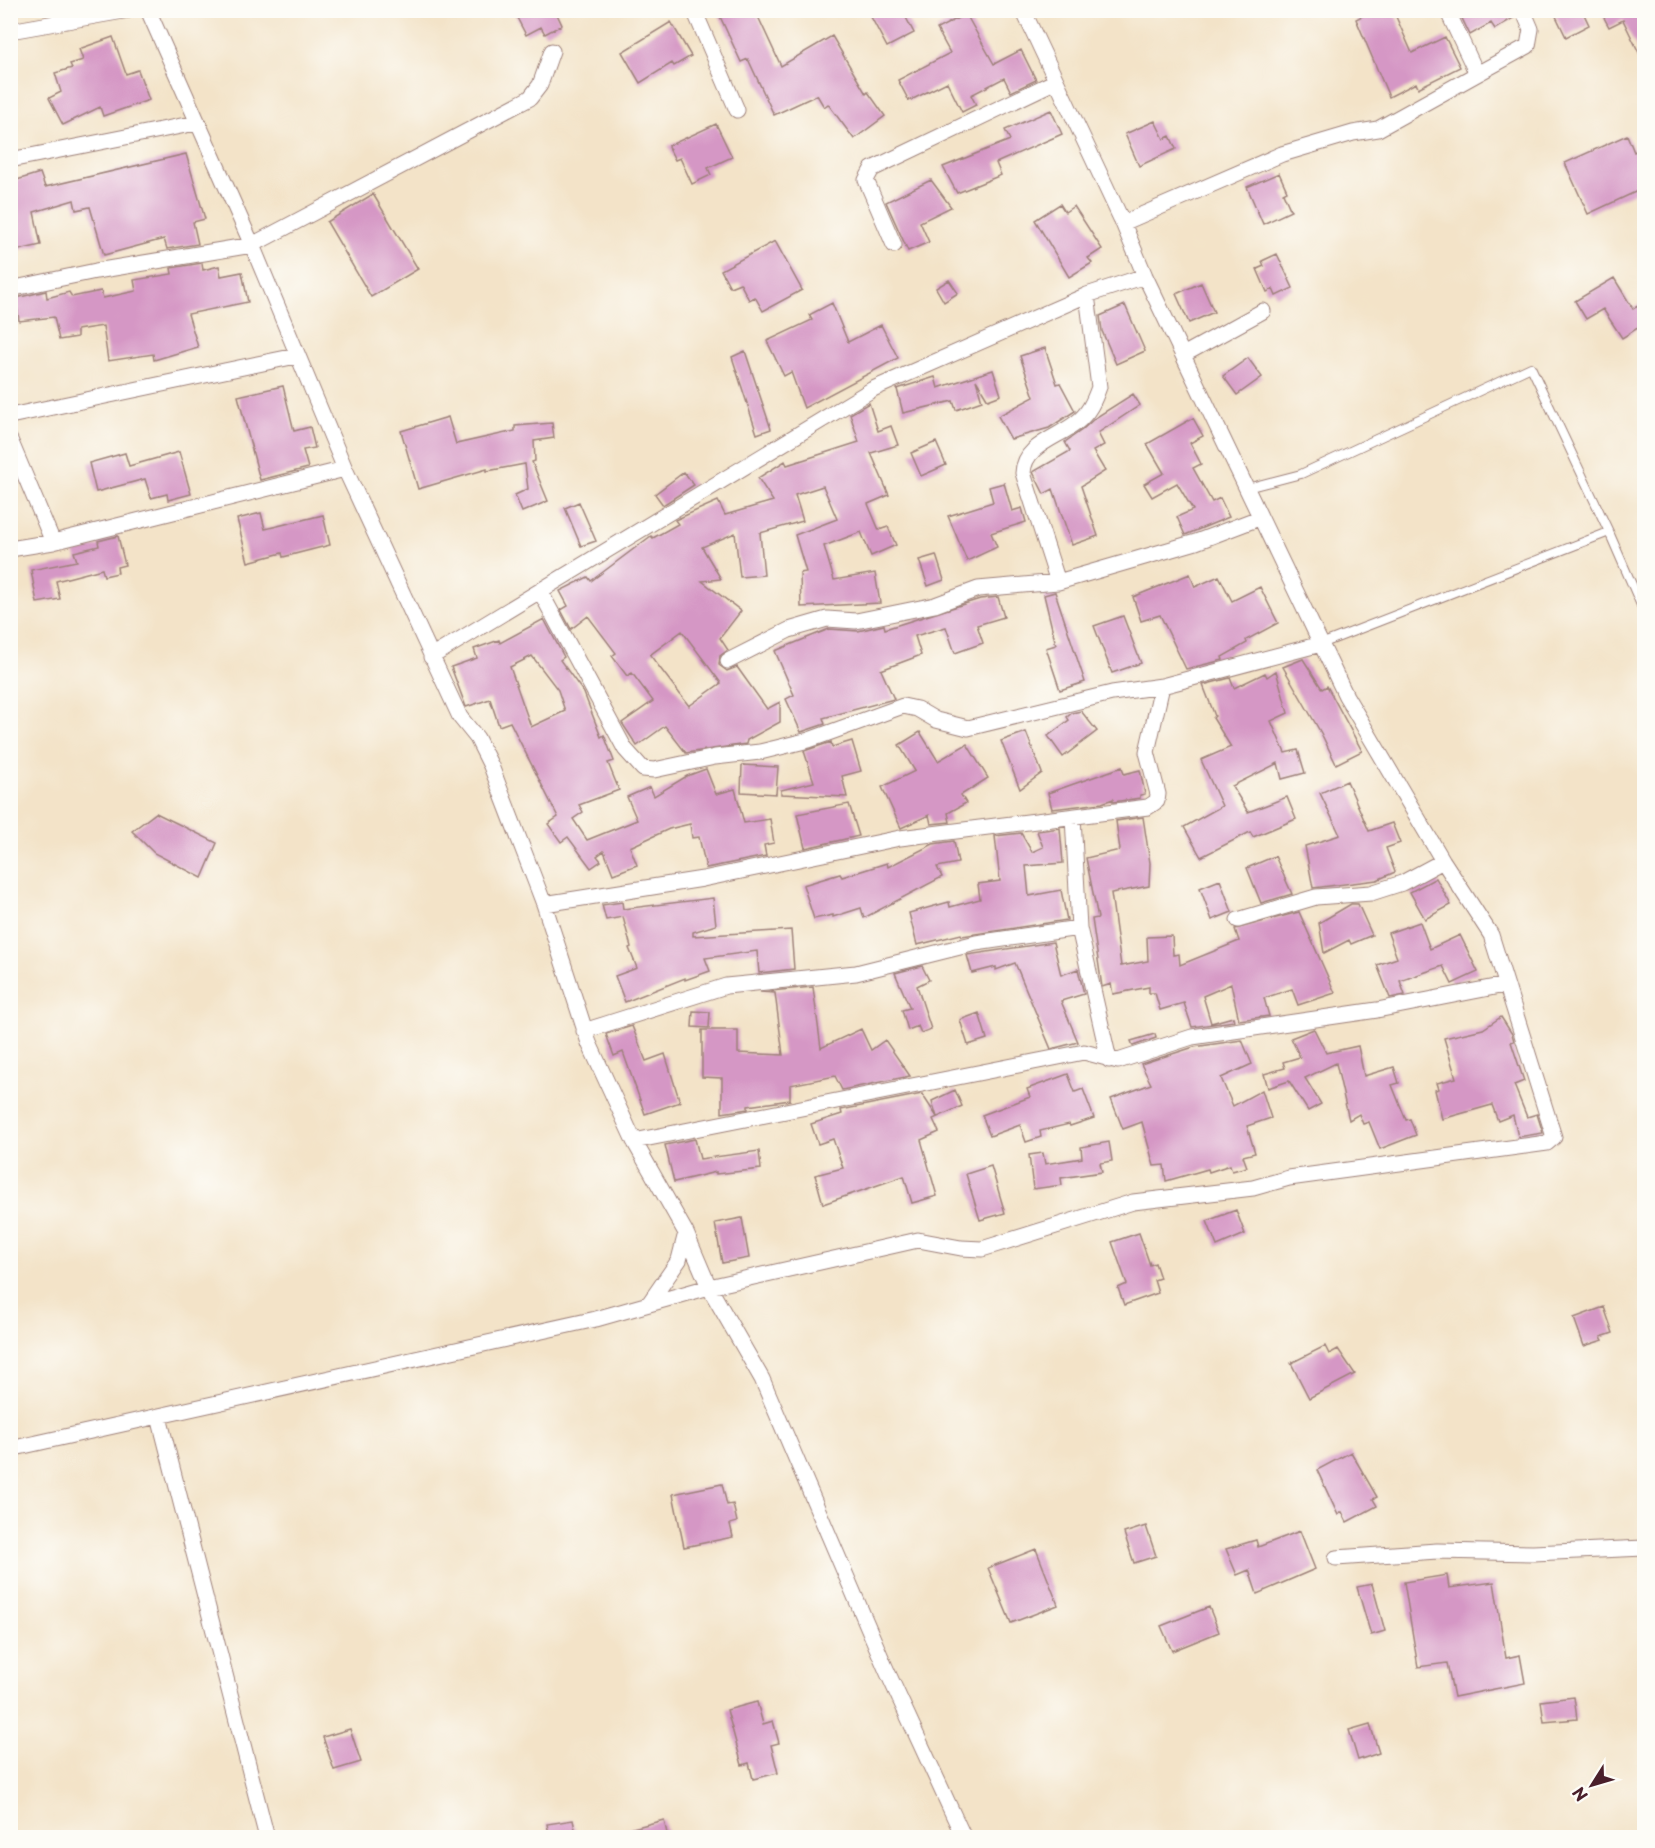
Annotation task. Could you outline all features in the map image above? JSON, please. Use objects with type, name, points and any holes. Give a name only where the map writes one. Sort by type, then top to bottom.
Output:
[{"type":"street","points":[[10,31],[129,10]]},
{"type":"street","points":[[148,10],[196,123],[252,245],[296,356],[345,469],[460,717],[477,738],[491,766],[544,904],[584,1031],[634,1141],[686,1233],[709,1287],[762,1379],[886,1669],[964,1838]]},
{"type":"street","points":[[694,10],[737,110]]},
{"type":"street","points":[[10,1449],[585,1322],[709,1287],[918,1240],[961,1248],[982,1249],[1133,1202],[1253,1188],[1289,1178],[1547,1143],[1554,1137],[1554,1129],[1505,985],[1491,935],[1443,861],[1346,696],[1145,276],[1123,223],[1023,10]]},
{"type":"street","points":[[1448,10],[1477,74]]},
{"type":"street","points":[[1123,223],[1282,154],[1353,133],[1378,129],[1528,46],[1531,30],[1523,10]]},
{"type":"street","points":[[10,289],[96,271],[252,245],[530,98],[540,85],[552,51]]},
{"type":"street","points":[[894,245],[866,180],[867,174],[872,169],[1056,81]]},
{"type":"street","points":[[10,160],[196,123]]},
{"type":"street","points":[[431,657],[873,389],[1087,295],[1145,276]]},
{"type":"street","points":[[1058,582],[1023,473],[1023,462],[1030,453],[1078,422],[1094,401],[1099,387],[1087,295]]},
{"type":"street","points":[[1183,355],[1263,311]]},
{"type":"street","points":[[10,416],[296,356]]},
{"type":"street","points":[[10,440],[53,542]]},
{"type":"street","points":[[10,549],[53,542],[345,469]]},
{"type":"street","points":[[728,660],[789,630],[827,619],[856,621],[935,604],[978,589],[1058,582],[1196,542],[1259,518]]},
{"type":"street","points":[[540,591],[625,749],[643,769],[654,770],[715,757],[760,752],[809,740],[903,706],[917,709],[936,720],[968,728],[1112,693],[1162,686],[1321,644]]},
{"type":"street","points":[[544,904],[703,879],[900,838],[1148,807],[1157,801],[1158,794],[1147,752],[1162,686]]},
{"type":"street","points":[[1073,817],[1079,928],[1109,1060]]},
{"type":"street","points":[[1238,920],[1316,897],[1371,893],[1401,883],[1443,861]]},
{"type":"street","points":[[584,1031],[726,986],[855,973],[976,943],[1079,928]]},
{"type":"street","points":[[634,1141],[857,1099],[1084,1052],[1096,1053],[1109,1060],[1118,1061],[1192,1037],[1377,1010],[1505,985]]},
{"type":"street","points":[[650,1302],[680,1260],[686,1233]]},
{"type":"street","points":[[159,1417],[267,1838]]},
{"type":"street","points":[[1336,1558],[1437,1551],[1533,1553],[1644,1548]]},
{"type":"lane","points":[[1247,488],[1301,474],[1531,367],[1644,612]]},
{"type":"lane","points":[[1321,644],[1609,532]]},
{"type":"building","points":[[513,10],[555,10],[562,25],[545,34],[541,27],[526,35]]},
{"type":"building","points":[[717,10],[755,10],[781,66],[832,36],[866,94],[868,92],[885,116],[854,139],[828,104],[824,107],[817,95],[774,115],[748,59],[741,62]]},
{"type":"building","points":[[878,10],[902,10],[914,33],[887,47],[870,15]]},
{"type":"building","points":[[1374,10],[1393,10],[1412,53],[1445,37],[1460,67],[1418,88],[1416,83],[1389,97],[1356,19]]},
{"type":"building","points":[[1458,10],[1513,10],[1515,17],[1495,29],[1491,23],[1470,35]]},
{"type":"building","points":[[1553,10],[1582,10],[1589,25],[1566,37]]},
{"type":"building","points":[[1600,10],[1643,10],[1640,12],[1644,21],[1644,63],[1623,20],[1609,27]]},
{"type":"building","points":[[966,14],[994,64],[1021,50],[1036,80],[1011,92],[1004,78],[971,95],[976,105],[962,112],[947,82],[909,101],[898,80],[950,53],[937,29]]},
{"type":"building","points":[[671,22],[691,56],[674,66],[672,63],[640,83],[622,52]]},
{"type":"building","points":[[113,37],[126,74],[138,70],[149,100],[103,116],[100,107],[63,125],[49,98],[61,92],[55,73],[72,68],[70,64],[83,60],[79,49]]},
{"type":"building","points":[[1051,110],[1062,134],[996,163],[1001,175],[957,193],[943,167],[1010,140],[1005,130]]},
{"type":"building","points":[[1155,121],[1164,139],[1170,136],[1176,149],[1139,166],[1125,134]]},
{"type":"building","points":[[716,124],[732,157],[708,168],[711,175],[692,184],[680,158],[675,160],[668,146]]},
{"type":"building","points":[[1627,135],[1634,152],[1644,147],[1644,188],[1588,214],[1565,163]]},
{"type":"building","points":[[186,154],[205,219],[193,222],[198,244],[167,249],[164,239],[104,255],[90,207],[76,210],[74,200],[34,212],[41,245],[10,252],[10,182],[40,173],[45,187]]},
{"type":"building","points":[[1279,173],[1287,191],[1283,193],[1291,211],[1263,224],[1247,187]]},
{"type":"building","points":[[931,180],[951,207],[920,222],[929,242],[908,251],[886,202]]},
{"type":"building","points":[[373,194],[418,269],[371,297],[327,222]]},
{"type":"building","points":[[1060,204],[1065,212],[1074,206],[1102,249],[1088,258],[1092,263],[1069,277],[1035,220]]},
{"type":"building","points":[[775,241],[802,290],[763,311],[755,297],[749,300],[740,283],[730,287],[721,270]]},
{"type":"building","points":[[1277,254],[1293,288],[1276,296],[1273,289],[1267,292],[1257,269],[1264,266],[1262,261]]},
{"type":"building","points":[[202,263],[203,270],[219,266],[221,276],[242,272],[248,302],[188,314],[198,347],[154,360],[153,354],[108,361],[103,326],[77,330],[77,337],[59,340],[54,317],[19,321],[16,298],[46,291],[47,298],[69,292],[72,297],[101,291],[103,298],[136,291],[134,280],[172,274],[171,268]]},
{"type":"building","points":[[1614,278],[1633,309],[1644,302],[1644,324],[1622,338],[1603,309],[1586,319],[1575,301]]},
{"type":"building","points":[[949,280],[958,293],[944,302],[936,288]]},
{"type":"building","points":[[1201,283],[1214,312],[1189,323],[1176,294]]},
{"type":"building","points":[[832,303],[848,342],[881,325],[898,358],[804,408],[791,372],[784,376],[767,341],[812,320],[809,315]]},
{"type":"building","points":[[1125,305],[1145,351],[1116,364],[1102,331],[1100,316]]},
{"type":"building","points":[[1045,348],[1057,384],[1060,383],[1075,411],[1049,428],[1011,439],[998,416],[1034,397],[1020,356]]},
{"type":"building","points":[[745,351],[771,429],[757,434],[732,357]]},
{"type":"building","points":[[1248,358],[1262,377],[1237,395],[1223,376]]},
{"type":"building","points":[[993,370],[1001,395],[988,400],[976,380],[982,401],[956,410],[953,401],[903,413],[897,389],[935,377],[938,388]]},
{"type":"building","points":[[283,386],[294,431],[310,427],[315,448],[303,450],[308,468],[260,480],[238,396]]},
{"type":"building","points":[[1133,394],[1140,405],[1098,433],[1104,445],[1093,451],[1105,471],[1081,486],[1098,536],[1072,545],[1053,489],[1044,494],[1033,472],[1070,451],[1065,442],[1095,418]]},
{"type":"building","points":[[869,403],[878,431],[891,426],[898,445],[871,453],[889,495],[868,504],[879,530],[888,527],[896,545],[871,556],[861,532],[824,546],[834,580],[875,573],[880,603],[801,607],[800,573],[806,572],[795,535],[837,519],[823,486],[795,495],[803,521],[760,533],[764,575],[740,577],[735,533],[702,547],[721,579],[702,581],[741,611],[720,638],[728,650],[720,656],[719,665],[727,671],[737,667],[767,709],[780,702],[780,722],[747,740],[746,744],[686,753],[665,726],[637,746],[622,723],[653,701],[632,673],[627,676],[612,656],[616,653],[588,616],[571,629],[561,610],[568,606],[560,591],[588,577],[591,581],[651,536],[653,538],[678,524],[675,520],[718,501],[725,515],[773,501],[758,478],[785,461],[787,465],[859,442],[850,414]],"holes":[[[682,631],[721,683],[689,706],[650,655]]]},
{"type":"building","points":[[448,417],[456,444],[515,431],[515,426],[552,423],[554,438],[534,441],[535,461],[532,462],[548,501],[522,512],[515,495],[528,489],[525,464],[487,471],[487,469],[418,489],[401,431]]},
{"type":"building","points":[[1193,418],[1203,436],[1190,443],[1201,464],[1193,468],[1212,502],[1220,498],[1229,517],[1185,535],[1177,517],[1193,510],[1177,483],[1152,497],[1144,484],[1164,473],[1147,444]]},
{"type":"building","points":[[936,442],[946,465],[921,476],[911,453]]},
{"type":"building","points":[[179,452],[191,494],[168,500],[167,494],[151,498],[145,479],[96,492],[89,463],[125,453],[129,466]]},
{"type":"building","points":[[684,472],[694,485],[663,505],[655,494]]},
{"type":"building","points":[[1004,483],[1012,511],[1022,508],[1026,522],[991,533],[997,547],[967,561],[948,516],[993,502],[989,487]]},
{"type":"building","points":[[579,502],[596,541],[581,546],[565,508]]},
{"type":"building","points":[[261,513],[265,529],[323,515],[330,545],[283,557],[282,553],[248,562],[237,519]]},
{"type":"building","points":[[118,536],[125,565],[117,567],[118,573],[104,576],[102,569],[56,581],[60,599],[37,603],[31,570],[77,561],[74,552],[99,546],[98,541]]},
{"type":"building","points":[[936,555],[944,580],[928,586],[919,560]]},
{"type":"building","points":[[1190,574],[1195,587],[1219,576],[1232,601],[1260,587],[1278,623],[1246,640],[1247,643],[1222,657],[1223,660],[1186,669],[1160,615],[1141,621],[1133,597]]},
{"type":"building","points":[[1055,592],[1085,682],[1060,690],[1046,648],[1056,645],[1044,595]]},
{"type":"building","points":[[998,597],[1004,617],[977,625],[983,643],[955,653],[946,627],[915,636],[921,655],[881,670],[894,699],[823,718],[825,724],[801,732],[786,699],[794,695],[775,651],[829,629],[858,631],[884,625],[885,629],[980,599]]},
{"type":"building","points":[[1123,616],[1141,663],[1112,673],[1094,626]]},
{"type":"building","points":[[544,619],[564,657],[560,660],[584,693],[601,737],[604,735],[614,761],[608,763],[619,790],[579,805],[583,812],[573,819],[587,840],[637,820],[627,797],[650,787],[654,796],[687,776],[706,769],[716,794],[735,789],[744,823],[770,819],[774,843],[764,845],[766,856],[706,868],[699,837],[692,838],[690,824],[669,829],[630,847],[637,865],[613,874],[604,851],[597,856],[601,861],[591,868],[568,837],[561,842],[548,824],[558,817],[510,722],[499,726],[490,699],[466,707],[451,667],[477,658],[474,649],[499,640],[500,643]],"holes":[[[532,656],[558,690],[565,711],[531,727],[510,667]]]},
{"type":"building","points":[[1303,659],[1322,689],[1327,686],[1362,751],[1336,764],[1283,667]]},
{"type":"building","points":[[1276,671],[1288,713],[1271,721],[1285,753],[1298,750],[1305,773],[1282,779],[1278,763],[1232,786],[1248,812],[1287,797],[1296,819],[1253,837],[1250,832],[1201,857],[1184,827],[1222,806],[1201,760],[1231,747],[1213,718],[1215,716],[1203,685],[1230,678],[1234,688],[1265,673],[1267,677]]},
{"type":"building","points":[[1081,711],[1097,731],[1063,757],[1048,736],[1069,720],[1067,717],[1072,713]]},
{"type":"building","points":[[920,732],[938,761],[967,744],[988,778],[961,795],[966,803],[948,813],[950,822],[931,824],[929,815],[901,828],[882,787],[915,771],[899,745]]},
{"type":"building","points":[[1026,732],[1042,773],[1020,789],[1001,741]]},
{"type":"building","points":[[852,741],[861,771],[842,776],[847,797],[781,794],[781,790],[814,782],[804,751],[831,742],[832,747]]},
{"type":"building","points":[[742,765],[778,767],[776,794],[741,792]]},
{"type":"building","points":[[1122,767],[1124,774],[1140,770],[1145,794],[1140,795],[1140,798],[1113,802],[1113,799],[1102,803],[1052,809],[1048,793]]},
{"type":"building","points":[[1347,781],[1369,831],[1392,823],[1400,843],[1386,848],[1395,872],[1377,880],[1313,888],[1305,846],[1340,835],[1320,793]]},
{"type":"building","points":[[849,804],[859,836],[805,848],[797,814]]},
{"type":"building","points":[[156,813],[217,843],[202,878],[154,853],[132,831]]},
{"type":"building","points":[[1143,817],[1150,863],[1149,886],[1111,893],[1121,966],[1148,961],[1147,937],[1172,936],[1173,955],[1179,954],[1180,965],[1239,941],[1235,929],[1299,912],[1335,993],[1298,1005],[1292,989],[1264,998],[1269,1016],[1239,1020],[1231,984],[1203,996],[1211,1023],[1233,1017],[1234,1021],[1192,1027],[1184,1003],[1160,1010],[1155,993],[1149,993],[1149,987],[1113,994],[1111,984],[1102,987],[1092,919],[1098,918],[1086,858],[1120,850],[1116,821]]},
{"type":"building","points":[[1060,828],[1063,863],[1026,866],[1029,896],[1061,890],[1067,920],[962,936],[961,934],[917,945],[909,913],[949,902],[950,907],[980,899],[978,884],[1000,881],[995,836],[1021,833],[1032,852],[1043,847],[1037,831]]},
{"type":"building","points":[[954,841],[958,863],[937,867],[942,877],[864,918],[861,908],[833,917],[833,915],[814,919],[803,885],[840,874],[842,877],[887,863],[888,867],[933,844]]},
{"type":"building","points":[[1275,856],[1292,894],[1261,903],[1247,868]]},
{"type":"building","points":[[1436,878],[1451,905],[1425,919],[1410,892]]},
{"type":"building","points":[[1220,880],[1232,912],[1212,920],[1200,888]]},
{"type":"building","points":[[713,898],[716,925],[693,932],[693,936],[791,930],[794,969],[759,973],[757,951],[705,958],[710,971],[685,980],[685,978],[625,1002],[615,976],[637,968],[629,948],[631,947],[623,917],[606,920],[602,905],[622,902],[623,909]]},
{"type":"building","points":[[1351,904],[1358,904],[1372,935],[1351,944],[1349,940],[1324,953],[1319,923]]},
{"type":"building","points":[[1420,922],[1430,949],[1460,935],[1478,972],[1452,984],[1443,966],[1400,981],[1405,995],[1390,998],[1377,965],[1397,958],[1388,933]]},
{"type":"building","points":[[1053,942],[1061,975],[1078,969],[1084,994],[1061,1001],[1078,1042],[1051,1049],[1015,963],[996,970],[996,967],[972,973],[967,955]]},
{"type":"building","points":[[922,966],[929,980],[917,986],[931,1029],[921,1033],[918,1026],[908,1030],[902,1010],[910,1008],[895,973]]},
{"type":"building","points":[[813,987],[821,1048],[861,1029],[871,1050],[885,1040],[910,1076],[842,1090],[835,1076],[790,1085],[790,1100],[748,1106],[748,1109],[722,1113],[722,1078],[702,1077],[702,1030],[738,1030],[738,1053],[783,1055],[775,993],[760,992]]},
{"type":"building","points":[[693,1011],[710,1012],[709,1028],[692,1027]]},
{"type":"building","points":[[979,1013],[987,1039],[968,1045],[960,1020]]},
{"type":"building","points":[[1501,1017],[1512,1034],[1514,1041],[1511,1042],[1524,1081],[1514,1085],[1527,1117],[1537,1114],[1543,1133],[1518,1137],[1513,1115],[1498,1121],[1492,1105],[1442,1119],[1435,1090],[1439,1089],[1437,1083],[1456,1078],[1444,1038],[1483,1029]]},
{"type":"building","points":[[632,1026],[646,1061],[665,1054],[680,1102],[645,1114],[623,1052],[614,1056],[606,1034]]},
{"type":"building","points":[[1314,1029],[1326,1053],[1358,1046],[1364,1076],[1394,1067],[1399,1083],[1392,1085],[1406,1120],[1410,1119],[1416,1135],[1380,1149],[1369,1122],[1363,1124],[1359,1114],[1349,1120],[1336,1063],[1305,1078],[1321,1104],[1308,1111],[1289,1081],[1268,1088],[1264,1074],[1285,1068],[1283,1062],[1300,1057],[1291,1038]]},
{"type":"building","points":[[1155,1034],[1156,1038],[1133,1046],[1131,1041]]},
{"type":"building","points":[[1242,1040],[1252,1064],[1221,1078],[1233,1106],[1262,1090],[1271,1118],[1247,1126],[1255,1153],[1243,1156],[1247,1167],[1232,1171],[1230,1165],[1166,1181],[1164,1165],[1154,1166],[1142,1122],[1123,1129],[1111,1099],[1151,1084],[1141,1064],[1194,1047]]},
{"type":"building","points":[[1068,1074],[1075,1092],[1083,1089],[1094,1118],[1070,1126],[1069,1124],[1040,1131],[1041,1137],[1026,1142],[1020,1125],[990,1136],[982,1115],[1030,1097],[1027,1089]]},
{"type":"building","points":[[955,1090],[962,1106],[933,1119],[939,1132],[921,1140],[937,1196],[912,1203],[904,1176],[823,1204],[815,1175],[843,1168],[833,1139],[818,1144],[811,1124],[842,1114],[841,1110],[922,1094],[937,1117],[932,1101]]},
{"type":"building","points":[[695,1139],[700,1159],[759,1151],[761,1169],[716,1174],[716,1172],[674,1182],[665,1145]]},
{"type":"building","points":[[1109,1142],[1112,1161],[1100,1163],[1102,1172],[1061,1178],[1062,1185],[1033,1189],[1029,1155],[1043,1153],[1045,1164],[1082,1158],[1081,1147]]},
{"type":"building","points":[[991,1166],[1005,1213],[980,1220],[966,1174]]},
{"type":"building","points":[[1236,1210],[1245,1234],[1217,1246],[1207,1221]]},
{"type":"building","points":[[742,1218],[749,1258],[722,1263],[715,1223]]},
{"type":"building","points":[[1139,1233],[1150,1265],[1155,1263],[1160,1278],[1154,1280],[1158,1293],[1124,1305],[1118,1288],[1127,1284],[1112,1242]]},
{"type":"building","points":[[1604,1307],[1613,1333],[1601,1337],[1603,1340],[1584,1346],[1574,1318]]},
{"type":"building","points":[[1325,1346],[1329,1354],[1338,1349],[1355,1374],[1309,1398],[1291,1363]]},
{"type":"building","points":[[1351,1452],[1377,1497],[1373,1499],[1377,1506],[1347,1522],[1342,1512],[1338,1515],[1317,1470]]},
{"type":"building","points":[[722,1484],[727,1505],[733,1504],[737,1522],[730,1524],[733,1537],[684,1547],[673,1494]]},
{"type":"building","points":[[1146,1526],[1156,1556],[1134,1563],[1124,1533]]},
{"type":"building","points":[[1300,1531],[1315,1569],[1257,1594],[1249,1570],[1237,1575],[1226,1549],[1256,1540],[1258,1547]]},
{"type":"building","points":[[1036,1549],[1058,1605],[1011,1623],[988,1568]]},
{"type":"building","points":[[1447,1575],[1449,1588],[1494,1582],[1506,1658],[1520,1655],[1525,1683],[1454,1697],[1447,1663],[1418,1667],[1404,1582]]},
{"type":"building","points":[[1372,1584],[1385,1631],[1371,1635],[1357,1587]]},
{"type":"building","points":[[1209,1607],[1219,1632],[1172,1651],[1161,1626]]},
{"type":"building","points":[[1574,1697],[1577,1719],[1544,1722],[1541,1701]]},
{"type":"building","points":[[757,1702],[763,1724],[773,1721],[779,1743],[771,1745],[778,1773],[753,1779],[749,1763],[742,1765],[727,1710]]},
{"type":"building","points":[[1370,1724],[1379,1753],[1358,1760],[1349,1730]]},
{"type":"building","points":[[350,1729],[361,1762],[334,1770],[323,1737]]},
{"type":"building","points":[[573,1820],[577,1838],[550,1838],[547,1824]]},
{"type":"building","points":[[664,1820],[668,1838],[617,1838],[617,1832]]}]
